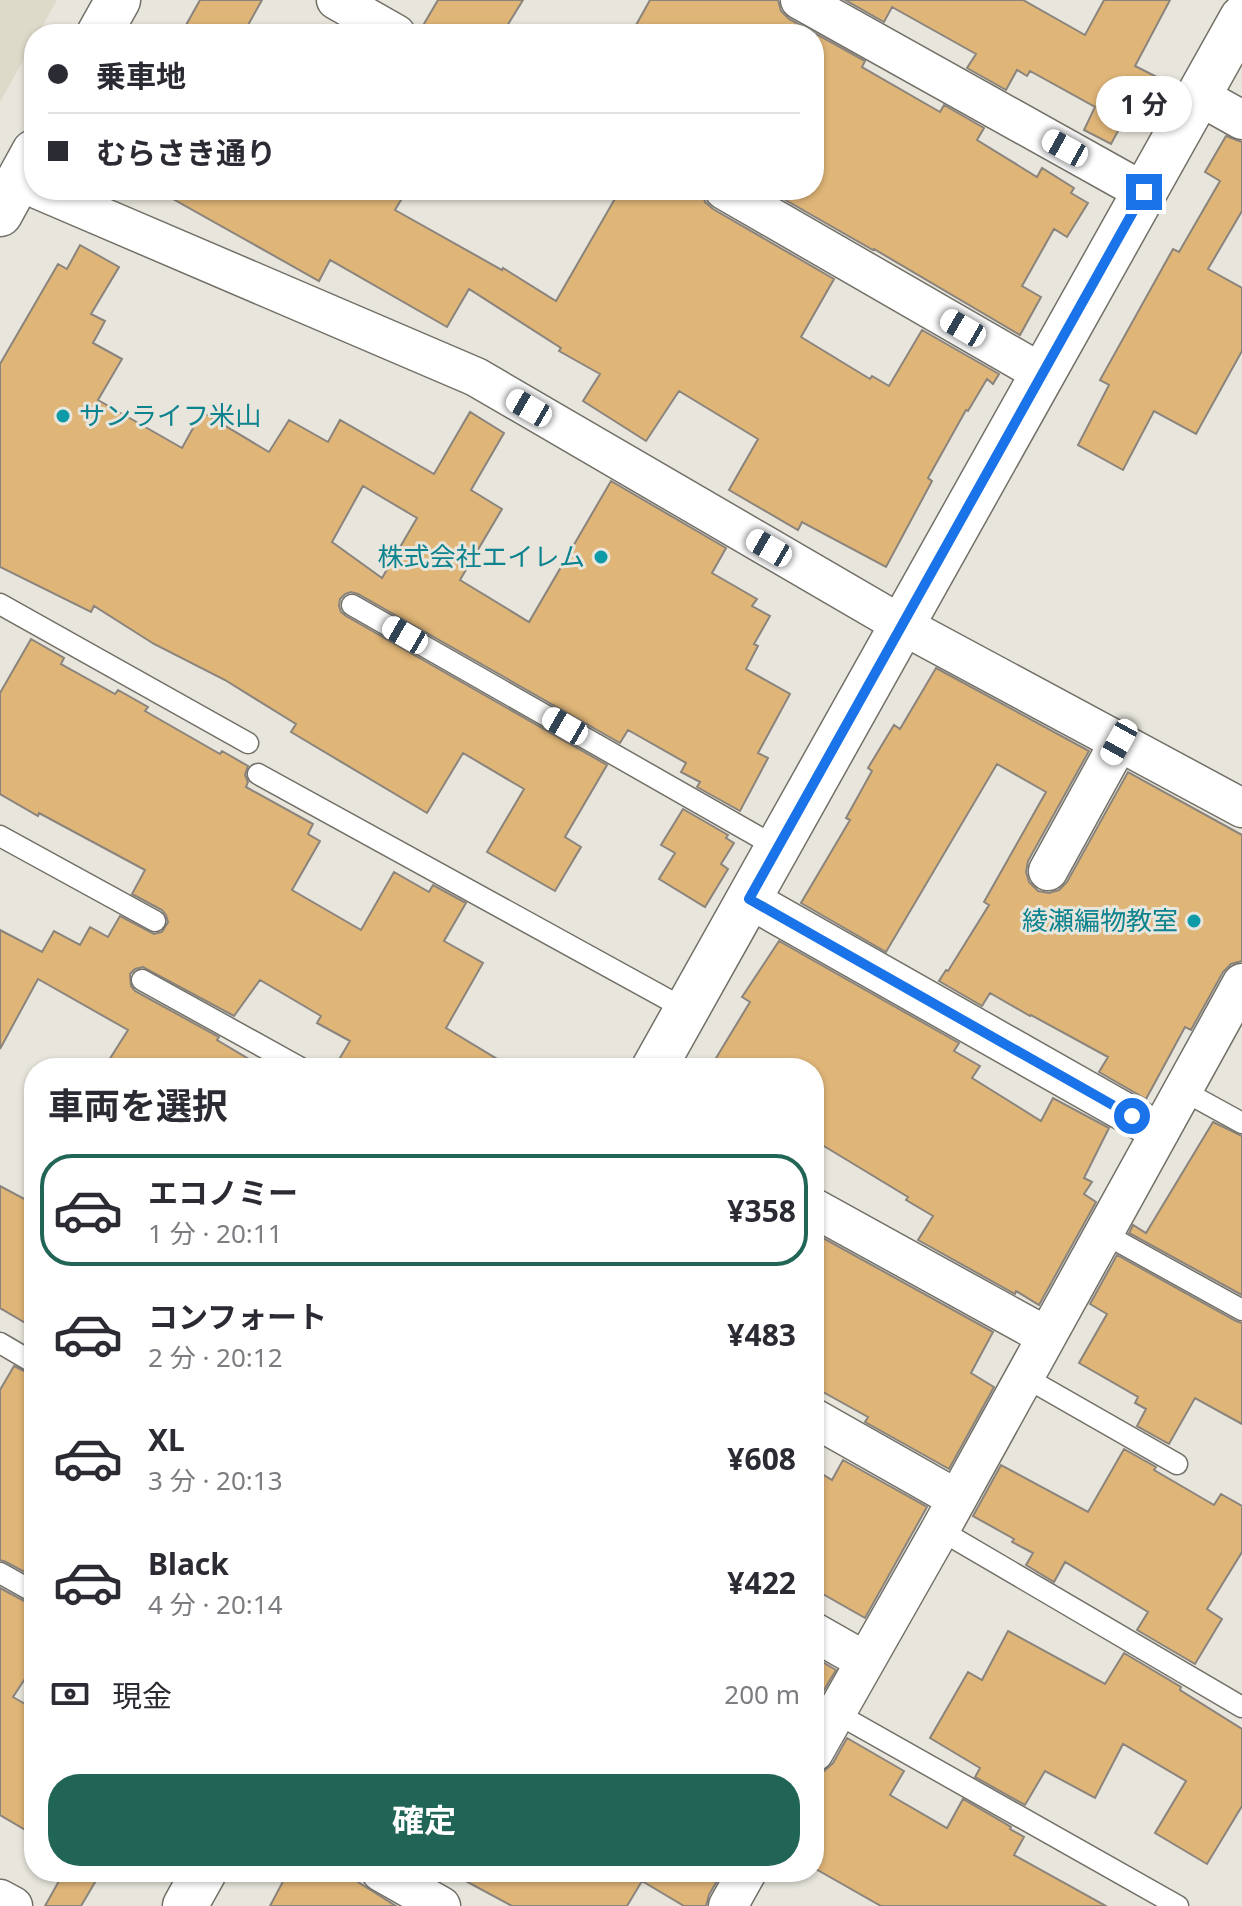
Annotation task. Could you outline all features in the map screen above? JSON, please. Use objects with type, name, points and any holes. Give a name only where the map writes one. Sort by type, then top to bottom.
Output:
[{"type":"street","points":[[105,24],[118,0]]},
{"type":"street","points":[[336,0],[378,24]]},
{"type":"street","points":[[800,0],[1144,192]]},
{"type":"street","points":[[660,1058],[1242,18]]},
{"type":"street","points":[[1199,96],[1242,120]]},
{"type":"street","points":[[61,200],[476,377],[902,625],[1242,808]]},
{"type":"street","points":[[741,200],[1043,374]]},
{"type":"street","points":[[1048,871],[1119,742]]},
{"type":"street","points":[[749,899],[1160,1132]]},
{"type":"street","points":[[824,1734],[1242,983]]},
{"type":"street","points":[[824,1214],[1046,1336]]},
{"type":"street","points":[[824,1425],[948,1514]]},
{"type":"street","points":[[824,1638],[865,1661]]},
{"type":"street","points":[[185,1906],[198,1882]]},
{"type":"street","points":[[399,1882],[441,1906]]},
{"type":"street","points":[[0,1899],[13,1906]]},
{"type":"lane","points":[[0,604],[248,743]]},
{"type":"lane","points":[[352,605],[778,848]]},
{"type":"lane","points":[[258,774],[687,1010]]},
{"type":"lane","points":[[0,836],[155,921]]},
{"type":"lane","points":[[142,980],[283,1058]]},
{"type":"lane","points":[[1182,1090],[1242,1123]]},
{"type":"lane","points":[[1103,1233],[1242,1310]]},
{"type":"lane","points":[[0,1343],[24,1357]]},
{"type":"lane","points":[[1023,1376],[1177,1464]]},
{"type":"lane","points":[[948,1514],[1242,1707]]},
{"type":"lane","points":[[0,1573],[24,1586]]},
{"type":"lane","points":[[836,1713],[1178,1906]]},
{"type":"shaded area","points":[[0,0],[57,0],[44,24],[24,24],[24,59],[0,102]]},
{"type":"building","points":[[200,0],[262,0],[249,24],[187,24]]},
{"type":"building","points":[[438,0],[523,0],[508,24],[424,24]]},
{"type":"building","points":[[650,0],[778,0],[781,11],[798,24],[637,24]]},
{"type":"building","points":[[845,0],[1023,0],[1085,35],[1104,0],[1170,0],[1135,66],[1157,77],[1133,124],[1124,120],[1111,144],[1084,130],[1095,107],[1030,71],[1027,76],[1017,70],[1006,90],[967,68],[976,54],[892,7],[884,22]]},
{"type":"building","points":[[824,38],[865,61],[862,67],[940,112],[944,105],[984,128],[977,140],[1037,177],[1042,168],[1074,188],[1071,193],[1088,203],[1067,237],[1054,229],[1022,286],[1041,297],[1020,335],[786,200],[824,200]]},
{"type":"building","points":[[1226,136],[1242,142],[1242,211],[1208,269],[1242,288],[1242,351],[1196,434],[1154,411],[1123,470],[1078,445],[1109,385],[1100,380],[1173,249],[1179,252],[1220,181],[1205,172]]},
{"type":"building","points":[[175,200],[401,200],[395,210],[503,268],[556,301],[614,200],[704,200],[713,209],[834,279],[801,337],[870,379],[872,376],[889,386],[922,330],[999,374],[993,384],[987,379],[966,410],[928,478],[932,481],[886,567],[802,522],[798,530],[729,490],[758,439],[679,391],[646,441],[583,401],[600,374],[559,351],[561,348],[469,289],[447,327],[330,260],[319,281]]},
{"type":"building","points":[[80,245],[119,267],[91,314],[105,321],[93,343],[122,359],[98,400],[182,448],[202,412],[269,452],[289,420],[328,442],[340,420],[434,474],[470,412],[504,433],[471,490],[502,509],[460,580],[529,622],[611,481],[726,548],[712,573],[757,599],[752,606],[770,616],[754,644],[758,646],[746,669],[790,694],[758,753],[768,758],[740,811],[697,787],[700,782],[681,772],[686,763],[628,730],[620,743],[358,594],[345,594],[339,606],[346,616],[607,765],[565,837],[581,847],[555,891],[487,852],[524,789],[463,753],[427,813],[291,732],[296,724],[225,680],[154,644],[94,606],[91,612],[0,567],[0,364],[58,264],[67,269]],"holes":[[[363,486],[417,518],[382,578],[332,542]]]},
{"type":"building","points":[[31,639],[64,658],[61,664],[115,694],[118,690],[148,707],[145,711],[220,754],[222,751],[248,766],[246,787],[313,824],[308,834],[320,841],[292,890],[361,930],[394,872],[429,892],[433,885],[466,903],[444,941],[483,963],[446,1028],[496,1058],[340,1058],[350,1041],[317,1023],[321,1016],[260,980],[234,1016],[143,967],[130,974],[131,986],[135,991],[219,1037],[217,1040],[247,1058],[110,1058],[128,1030],[38,979],[0,1049],[0,930],[42,952],[54,931],[80,945],[90,927],[108,937],[120,916],[154,934],[162,932],[168,922],[162,910],[132,894],[145,870],[0,794],[0,693]]},
{"type":"building","points":[[936,668],[1089,751],[1028,861],[1026,872],[1029,882],[1038,891],[1049,893],[1059,890],[1067,882],[1128,772],[1242,835],[1242,961],[1231,964],[1223,972],[1191,1030],[1185,1027],[1146,1099],[1099,1072],[1108,1057],[990,993],[982,1006],[939,981],[989,905],[984,902],[1046,792],[997,764],[886,952],[801,903],[850,820],[846,818],[872,771],[868,768],[894,725],[900,729]]},
{"type":"building","points":[[683,809],[728,835],[726,838],[734,843],[721,864],[728,869],[705,907],[659,879],[675,853],[661,845]]},
{"type":"building","points":[[779,941],[959,1043],[954,1051],[980,1066],[972,1078],[1041,1121],[1053,1098],[1109,1128],[1084,1178],[1092,1182],[1084,1194],[1096,1202],[1039,1305],[918,1240],[933,1216],[906,1200],[908,1197],[824,1146],[824,1058],[716,1058],[750,1002],[742,997]]},
{"type":"building","points":[[1213,1122],[1242,1136],[1242,1295],[1129,1233],[1133,1225],[1146,1233]]},
{"type":"building","points":[[0,1186],[24,1199],[24,1322],[0,1308]]},
{"type":"building","points":[[824,1239],[993,1332],[971,1373],[994,1387],[949,1469],[865,1422],[868,1417],[824,1393]]},
{"type":"building","points":[[1117,1255],[1242,1323],[1242,1424],[1195,1398],[1169,1444],[1137,1426],[1146,1409],[1135,1403],[1138,1397],[1079,1363],[1107,1314],[1090,1304]]},
{"type":"building","points":[[14,1366],[24,1371],[24,1572],[0,1560],[0,1390]]},
{"type":"building","points":[[1124,1449],[1214,1505],[1221,1494],[1242,1506],[1242,1552],[1207,1609],[1222,1619],[1195,1664],[1137,1630],[1148,1612],[1065,1562],[1054,1582],[1026,1565],[1033,1553],[973,1516],[1001,1465],[1088,1512]]},
{"type":"building","points":[[843,1460],[927,1507],[865,1618],[824,1595],[824,1475],[832,1480]]},
{"type":"building","points":[[0,1588],[24,1601],[24,1680],[13,1697],[24,1703],[24,1829],[0,1815]]},
{"type":"building","points":[[1008,1631],[1105,1684],[1124,1653],[1242,1729],[1242,1806],[1207,1864],[1155,1833],[1186,1781],[1123,1744],[1095,1798],[1045,1771],[1025,1805],[975,1777],[980,1768],[930,1738],[968,1672],[982,1680]]},
{"type":"building","points":[[824,1663],[836,1670],[824,1690]]},
{"type":"building","points":[[847,1738],[904,1771],[890,1795],[947,1828],[963,1799],[1024,1837],[1014,1855],[1106,1906],[881,1906],[824,1874],[824,1771],[833,1763]]},
{"type":"building","points":[[58,1882],[95,1882],[81,1906],[45,1906]]},
{"type":"building","points":[[283,1882],[358,1882],[396,1906],[270,1906]]},
{"type":"building","points":[[468,1882],[641,1882],[627,1906],[512,1906]]},
{"type":"building","points":[[644,1882],[716,1882],[706,1906],[684,1906]]},
{"type":"place","name":"サンライフ米山","points":[[63,416]]},
{"type":"place","name":"株式会社エイレム","points":[[601,557]]},
{"type":"place","name":"綾瀬編物教室","points":[[1194,921]]},
{"type":"route","points":[[1132,1116],[749,899],[1144,192]]}]
